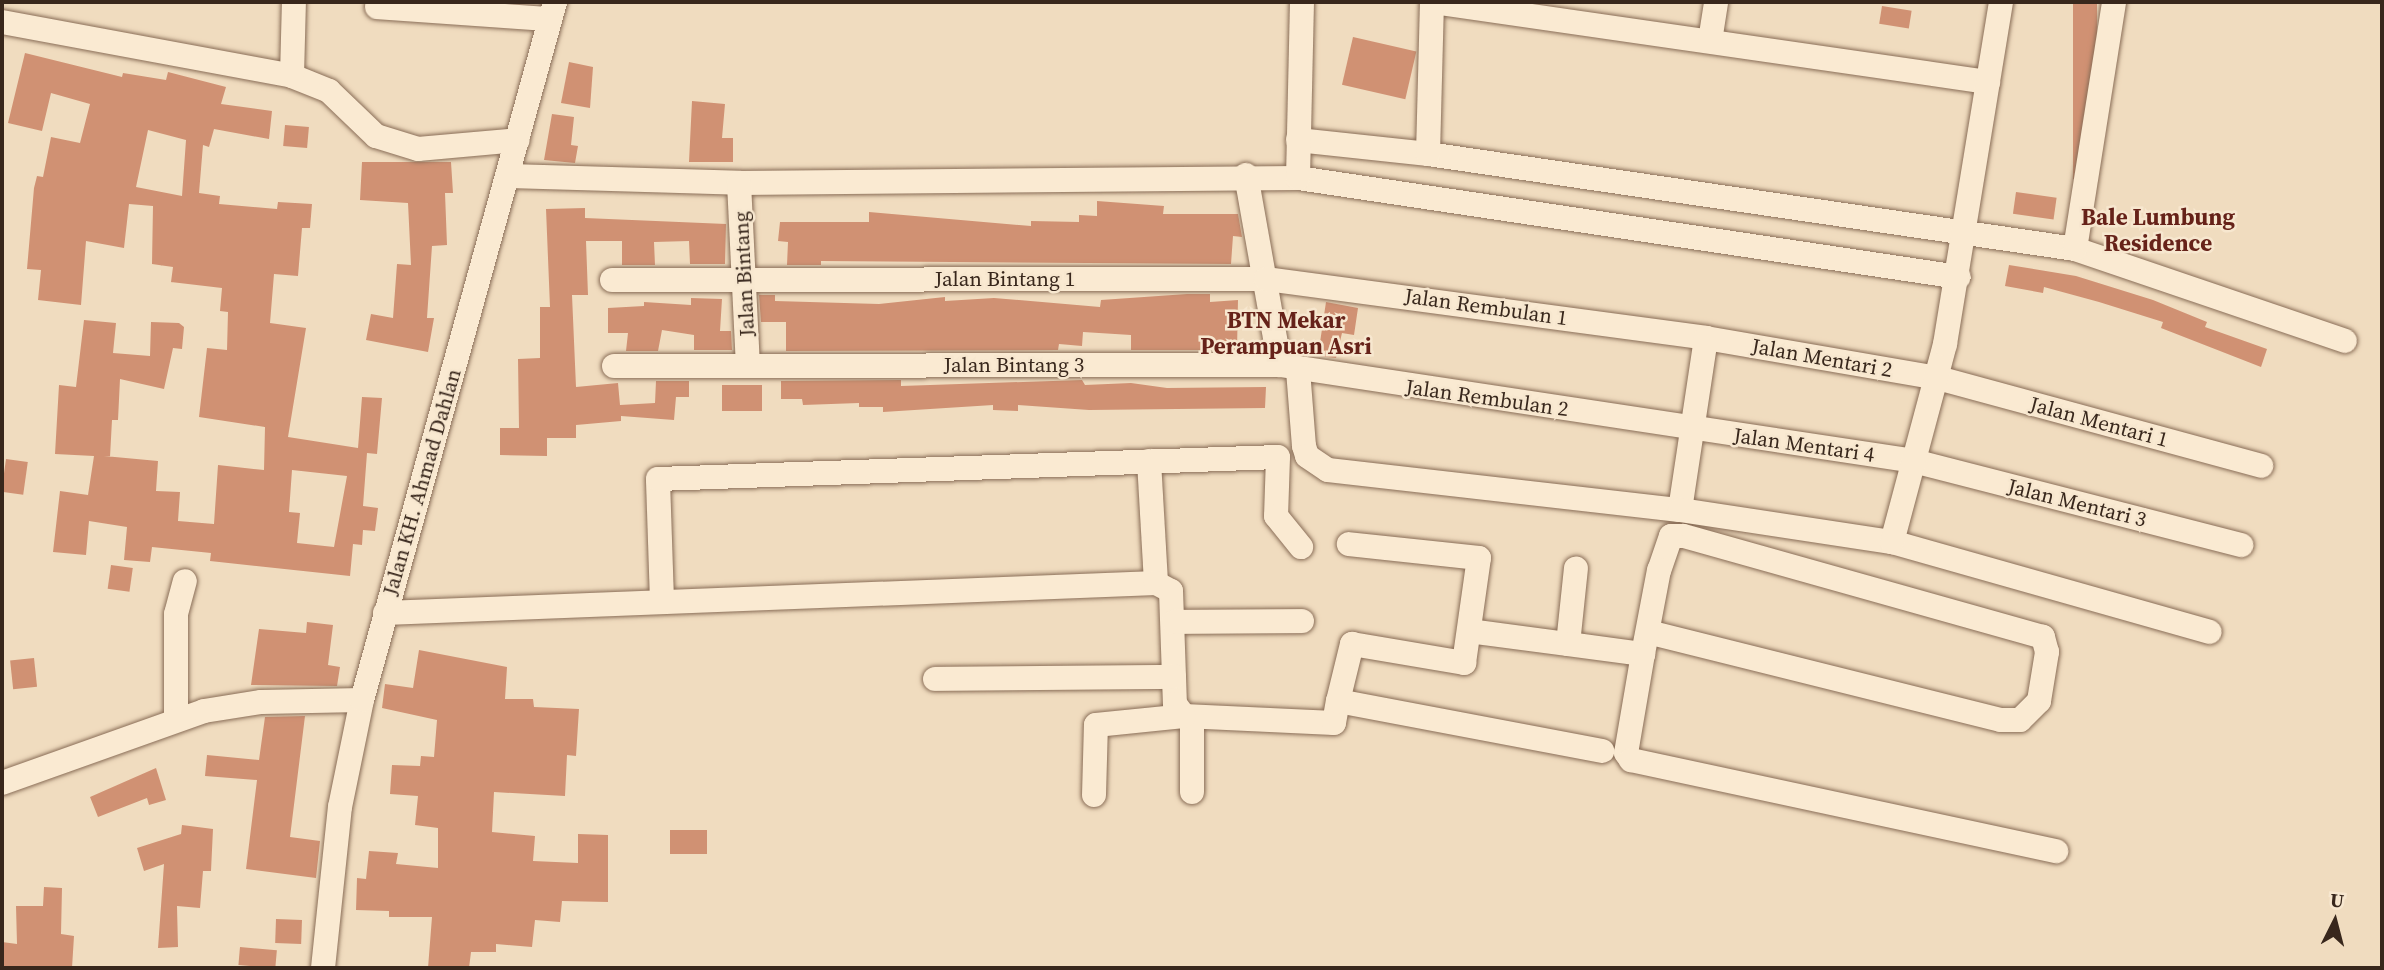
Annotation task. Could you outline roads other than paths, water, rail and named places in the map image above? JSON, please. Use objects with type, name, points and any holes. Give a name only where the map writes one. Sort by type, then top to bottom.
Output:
[{"type":"street","points":[[292,76],[293,2]]},
{"type":"street","points":[[1298,178],[1302,2]]},
{"type":"street","points":[[1428,153],[1433,2],[1988,82]]},
{"type":"street","points":[[1710,41],[1716,2]]},
{"type":"street","points":[[1892,542],[1938,378],[1959,277],[2001,2]]},
{"type":"street","points":[[2075,249],[2114,2]]},
{"type":"street","points":[[377,7],[553,10]]},
{"type":"street","name":"Jalan KH. Ahmad Dahlan","points":[[323,968],[340,807],[362,700],[553,10]]},
{"type":"street","points":[[2,22],[292,76],[329,92],[352,117],[391,143],[418,149],[518,140]]},
{"type":"street","points":[[1298,139],[1428,153],[2075,249],[2345,341]]},
{"type":"street","points":[[509,176],[739,183],[1246,175],[1298,178],[1959,277]]},
{"type":"street","points":[[1246,175],[1266,279],[1289,368],[1304,446],[1307,456],[1328,470],[1680,510],[1892,542],[2210,632]]},
{"type":"street","name":"Jalan Bintang","points":[[739,183],[748,365]]},
{"type":"street","name":"Jalan Bintang 1","points":[[612,280],[1266,279]]},
{"type":"street","name":"Jalan Rembulan 1","points":[[1266,279],[1706,338]]},
{"type":"street","points":[[1680,510],[1706,338]]},
{"type":"street","name":"Jalan Mentari 2","points":[[1706,338],[1938,378]]},
{"type":"street","name":"Jalan Bintang 3","points":[[614,366],[1289,368]]},
{"type":"street","name":"Jalan Rembulan 2","points":[[1289,368],[1693,429]]},
{"type":"street","name":"Jalan Mentari 1","points":[[1938,378],[2261,466]]},
{"type":"street","name":"Jalan Mentari 4","points":[[1693,429],[1914,461]]},
{"type":"street","points":[[662,601],[658,479],[1278,457],[1276,516],[1301,547]]},
{"type":"street","points":[[1149,461],[1156,583]]},
{"type":"street","name":"Jalan Mentari 3","points":[[1914,461],[2241,545]]},
{"type":"street","points":[[1469,631],[1568,643],[1645,643],[2001,720],[2020,720],[2031,712],[2039,701],[2047,652],[2038,634],[1683,536],[1671,537],[1665,545],[1645,643],[1626,753],[1631,760],[2056,851]]},
{"type":"street","points":[[1094,795],[1096,725],[1188,717],[1334,723],[1352,644],[1464,663],[1479,558],[1349,544]]},
{"type":"street","points":[[1568,643],[1576,568]]},
{"type":"street","points":[[176,719],[173,646],[185,580]]},
{"type":"street","points":[[385,613],[1156,583],[1171,591],[1177,711],[1188,717]]},
{"type":"street","points":[[1174,622],[1302,621]]},
{"type":"street","points":[[935,679],[1174,677]]},
{"type":"street","points":[[2,783],[176,719],[261,702],[362,700]]},
{"type":"street","points":[[1338,701],[1602,751]]},
{"type":"street","points":[[1188,717],[1192,792]]},
{"type":"district","name":"Bale Lumbung Residence","points":[[2158,230]]},
{"type":"district","name":"BTN Mekar Perampuan Asri","points":[[1286,333]]}]
